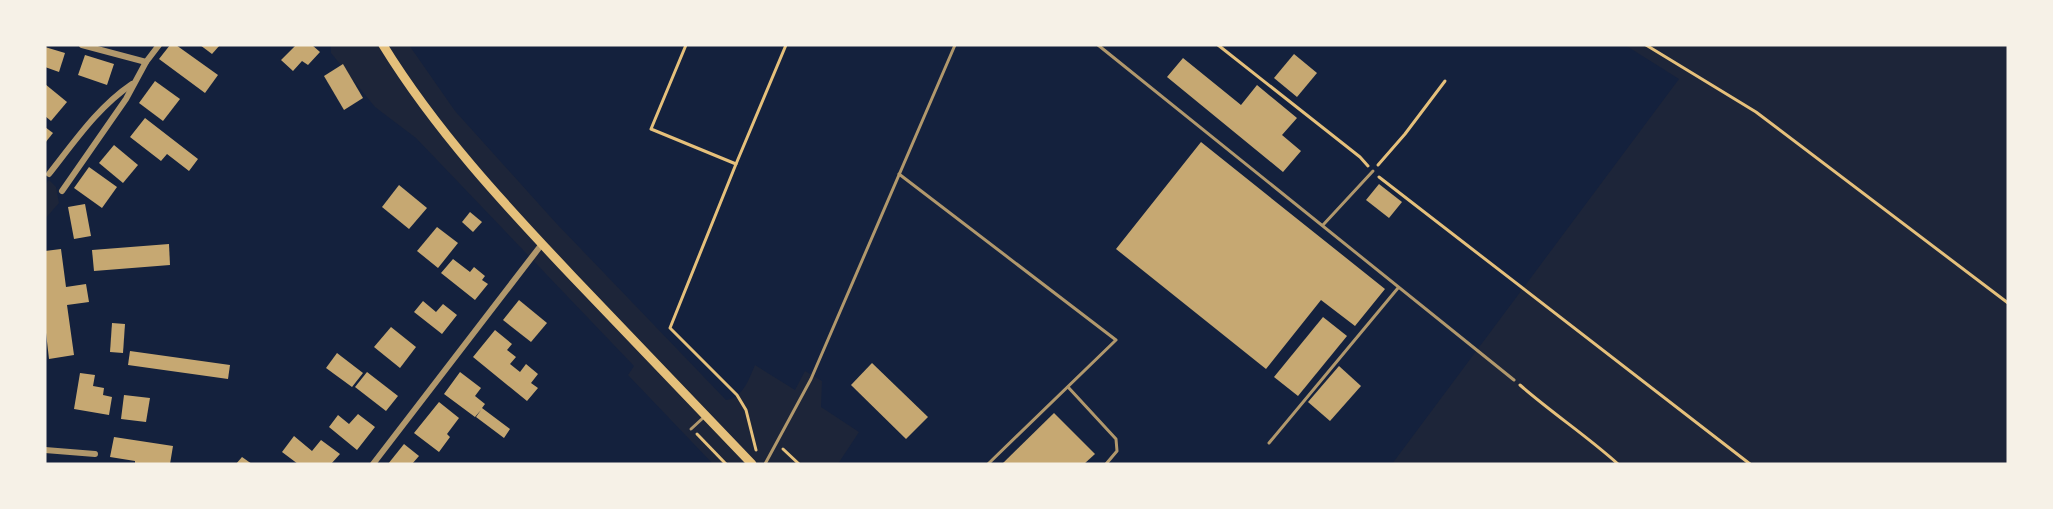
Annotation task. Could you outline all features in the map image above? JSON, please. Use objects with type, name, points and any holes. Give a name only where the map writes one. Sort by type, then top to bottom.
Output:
[{"type":"main road","points":[[383,45],[408,84],[454,146],[542,244],[752,464]]},
{"type":"street","points":[[82,45],[146,62]]},
{"type":"street","points":[[62,191],[126,99],[146,62],[159,45]]},
{"type":"street","points":[[49,174],[97,113],[115,95],[135,82]]},
{"type":"street","points":[[373,464],[542,244]]},
{"type":"street","points":[[45,450],[95,454]]},
{"type":"lane","points":[[765,464],[811,379],[955,45]]},
{"type":"lane","points":[[1098,45],[1514,380]]},
{"type":"lane","points":[[1323,226],[1373,171]]},
{"type":"lane","points":[[899,174],[1116,340],[988,464]]},
{"type":"lane","points":[[1269,443],[1398,288]]},
{"type":"lane","points":[[1068,387],[1116,440],[1117,451],[1106,464]]},
{"type":"lane","points":[[692,429],[706,415]]},
{"type":"path","points":[[686,45],[651,129],[736,164]]},
{"type":"path","points":[[756,453],[748,416],[737,395],[670,328],[786,45]]},
{"type":"path","points":[[1218,45],[1360,157],[1373,171],[1750,464]]},
{"type":"path","points":[[1646,45],[1756,112],[2008,303]]},
{"type":"path","points":[[1373,171],[1405,134],[1445,81]]},
{"type":"path","points":[[1514,380],[1546,408],[1588,437],[1618,464]]},
{"type":"path","points":[[692,429],[726,464]]},
{"type":"path","points":[[777,444],[799,464]]},
{"type":"shaded area","points":[[331,45],[409,45],[455,111],[556,223],[726,400],[741,392],[755,365],[795,390],[805,371],[822,381],[821,407],[859,432],[838,464],[713,464],[628,375],[634,366],[416,138],[375,107],[331,53]]},
{"type":"shaded area","points":[[1625,45],[2008,45],[2008,464],[1392,464],[1679,79]]},
{"type":"shaded area","points":[[49,180],[56,187],[59,203],[45,219],[45,185]]},
{"type":"building","points":[[170,45],[176,45],[218,75],[205,93],[159,59]]},
{"type":"building","points":[[200,45],[220,45],[212,54]]},
{"type":"building","points":[[296,45],[312,45],[320,52],[308,65],[302,61],[293,71],[281,60]]},
{"type":"building","points":[[45,47],[65,53],[59,72],[45,67]]},
{"type":"building","points":[[1294,54],[1317,73],[1297,97],[1274,78]]},
{"type":"building","points":[[85,55],[114,64],[107,85],[78,75]]},
{"type":"building","points":[[1183,58],[1241,105],[1257,85],[1297,118],[1282,135],[1301,151],[1283,172],[1167,77]]},
{"type":"building","points":[[343,64],[363,98],[344,110],[324,76]]},
{"type":"building","points":[[155,81],[180,99],[163,121],[139,103]]},
{"type":"building","points":[[45,84],[67,102],[51,121],[45,116]]},
{"type":"building","points":[[145,118],[198,159],[189,171],[167,154],[161,161],[130,137]]},
{"type":"building","points":[[45,127],[53,133],[45,143]]},
{"type":"building","points":[[1201,142],[1385,289],[1355,326],[1321,300],[1266,369],[1116,249]]},
{"type":"building","points":[[114,145],[138,165],[123,183],[99,163]]},
{"type":"building","points":[[89,167],[117,187],[102,208],[74,188]]},
{"type":"building","points":[[1379,184],[1402,202],[1389,218],[1366,200]]},
{"type":"building","points":[[399,185],[427,208],[409,229],[382,207]]},
{"type":"building","points":[[85,204],[91,236],[74,239],[68,207]]},
{"type":"building","points":[[470,212],[482,222],[473,232],[462,222]]},
{"type":"building","points":[[437,227],[458,243],[438,268],[417,251]]},
{"type":"building","points":[[169,244],[170,265],[94,271],[92,250]]},
{"type":"building","points":[[61,249],[66,287],[86,284],[89,302],[67,305],[74,355],[49,359],[45,324],[45,251]]},
{"type":"building","points":[[453,259],[470,272],[474,267],[485,276],[482,280],[488,284],[475,300],[441,273]]},
{"type":"building","points":[[519,300],[547,323],[531,342],[503,320]]},
{"type":"building","points":[[423,301],[436,312],[443,304],[457,315],[442,334],[414,312]]},
{"type":"building","points":[[1323,317],[1347,336],[1298,396],[1274,377]]},
{"type":"building","points":[[112,323],[125,324],[123,353],[110,352]]},
{"type":"building","points":[[391,327],[416,347],[400,368],[374,347]]},
{"type":"building","points":[[495,330],[512,344],[507,350],[516,357],[510,364],[520,372],[526,364],[538,374],[531,383],[538,388],[527,401],[473,357]]},
{"type":"building","points":[[130,351],[230,365],[228,379],[128,365]]},
{"type":"building","points":[[337,353],[363,373],[352,387],[326,368]]},
{"type":"building","points":[[872,363],[928,417],[906,439],[851,385]]},
{"type":"building","points":[[1339,366],[1361,386],[1330,421],[1308,402]]},
{"type":"building","points":[[367,372],[398,396],[386,411],[355,387]]},
{"type":"building","points":[[460,372],[481,388],[475,396],[485,404],[482,408],[510,429],[504,438],[476,417],[481,410],[475,417],[444,394]]},
{"type":"building","points":[[80,373],[95,375],[93,386],[104,388],[103,395],[112,397],[109,415],[74,409]]},
{"type":"building","points":[[124,395],[150,398],[146,422],[121,419]]},
{"type":"building","points":[[439,402],[459,418],[447,434],[450,437],[439,452],[414,433]]},
{"type":"building","points":[[1054,413],[1095,454],[1084,464],[1002,464]]},
{"type":"building","points":[[358,414],[375,427],[357,450],[329,427],[338,415],[349,424]]},
{"type":"building","points":[[294,436],[312,451],[321,440],[340,454],[331,464],[298,464],[282,452]]},
{"type":"building","points":[[114,437],[173,446],[170,464],[135,464],[135,461],[110,457]]},
{"type":"building","points":[[404,444],[419,456],[412,464],[388,464]]},
{"type":"building","points":[[242,457],[252,464],[236,464]]}]
